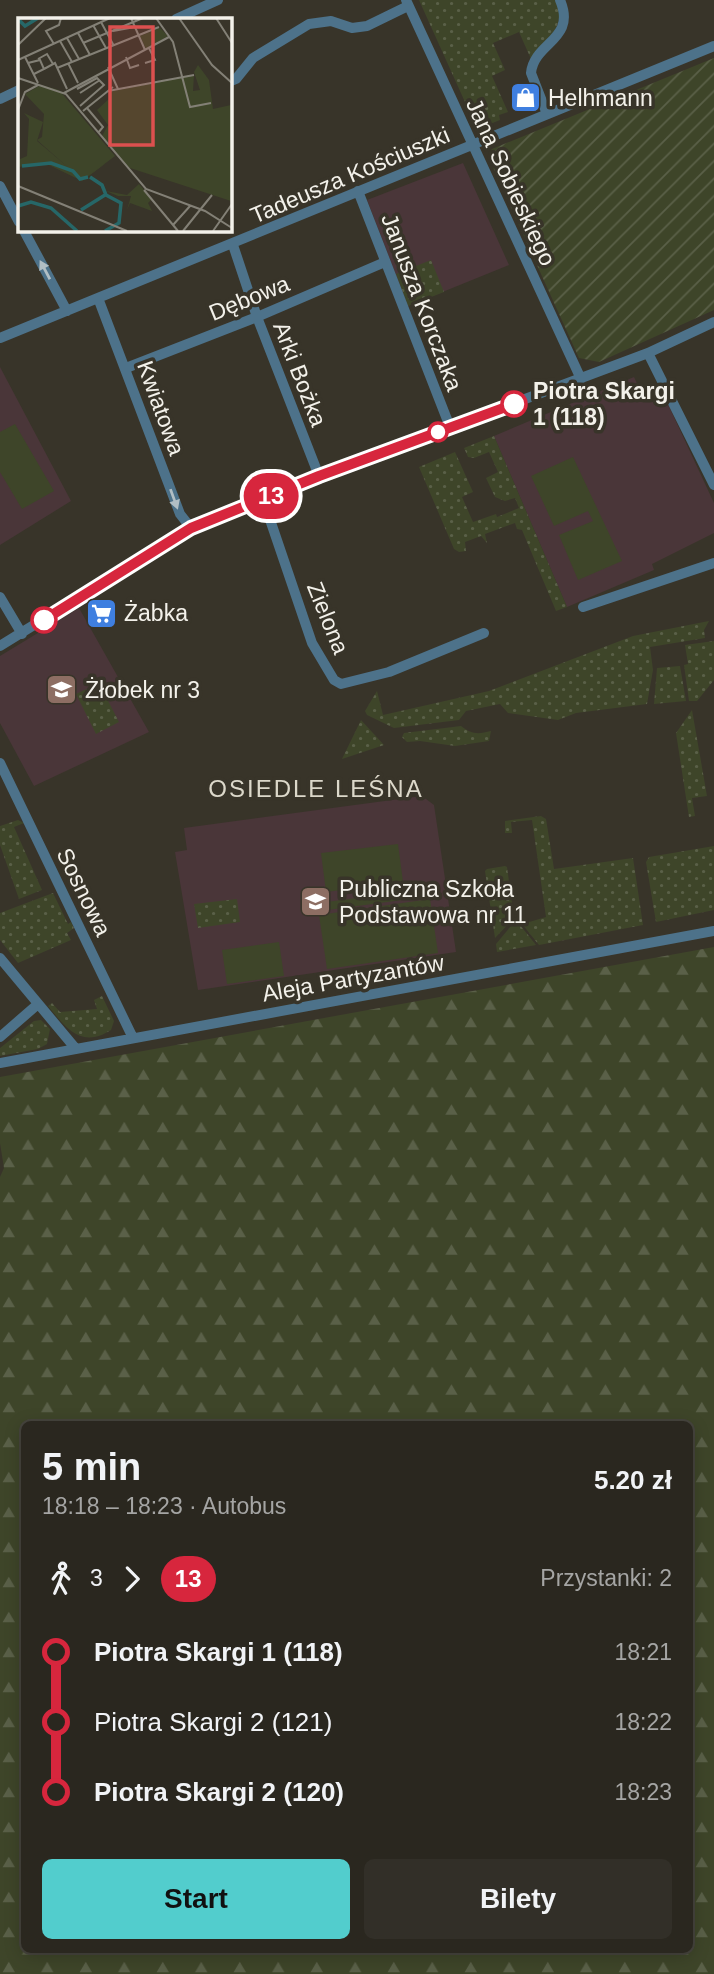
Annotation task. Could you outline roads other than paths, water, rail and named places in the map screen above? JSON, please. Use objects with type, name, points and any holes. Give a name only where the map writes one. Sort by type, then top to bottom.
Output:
[{"type":"street","points":[[178,18],[219,0]]},
{"type":"street","points":[[547,114],[531,73],[532,65],[563,26],[565,12],[560,0]]},
{"type":"street","points":[[231,81],[236,79],[253,58],[309,24],[331,21],[352,29],[368,26],[407,3]]},
{"type":"street","name":"Jana Sobieskiego","points":[[407,3],[581,379]]},
{"type":"street","name":"Tadeusza Kościuszki","points":[[0,338],[233,245],[358,191],[714,46]]},
{"type":"street","points":[[0,99],[18,90]]},
{"type":"street","points":[[0,186],[18,220]]},
{"type":"street","name":"Janusza Korczaka","points":[[358,191],[450,427]]},
{"type":"street","points":[[24,231],[67,311]]},
{"type":"street","name":"Arki Bożka","points":[[233,245],[257,317],[319,476]]},
{"type":"street","name":"Dębowa","points":[[126,368],[257,317],[385,262]]},
{"type":"street","name":"Kwiatowa","points":[[98,298],[180,514],[191,528]]},
{"type":"street","points":[[0,646],[191,528],[319,476],[648,353],[714,322]]},
{"type":"street","points":[[648,353],[714,485]]},
{"type":"street","name":"Zielona","points":[[263,499],[312,643],[334,680],[341,684],[389,672],[484,633]]},
{"type":"street","points":[[583,607],[714,563]]},
{"type":"street","points":[[0,597],[22,634]]},
{"type":"street","name":"Sosnowa","points":[[0,763],[133,1038]]},
{"type":"street","name":"Aleja Partyzantów","points":[[0,1063],[714,931]]},
{"type":"street","points":[[0,958],[76,1049]]},
{"type":"street","points":[[0,1037],[38,1004]]},
{"type":"place","name":"Helhmann","points":[[525,98]]},
{"type":"place","name":"Piotra Skargi 1 (118)","points":[[514,404]]},
{"type":"place","name":"Żabka","points":[[101,613]]},
{"type":"place","name":"Żłobek nr 3","points":[[62,690]]},
{"type":"place","name":"Publiczna Szkoła Podstawowa nr 11","points":[[316,902]]},
{"type":"district","name":"OSIEDLE LEŚNA","points":[[316,789]]}]
